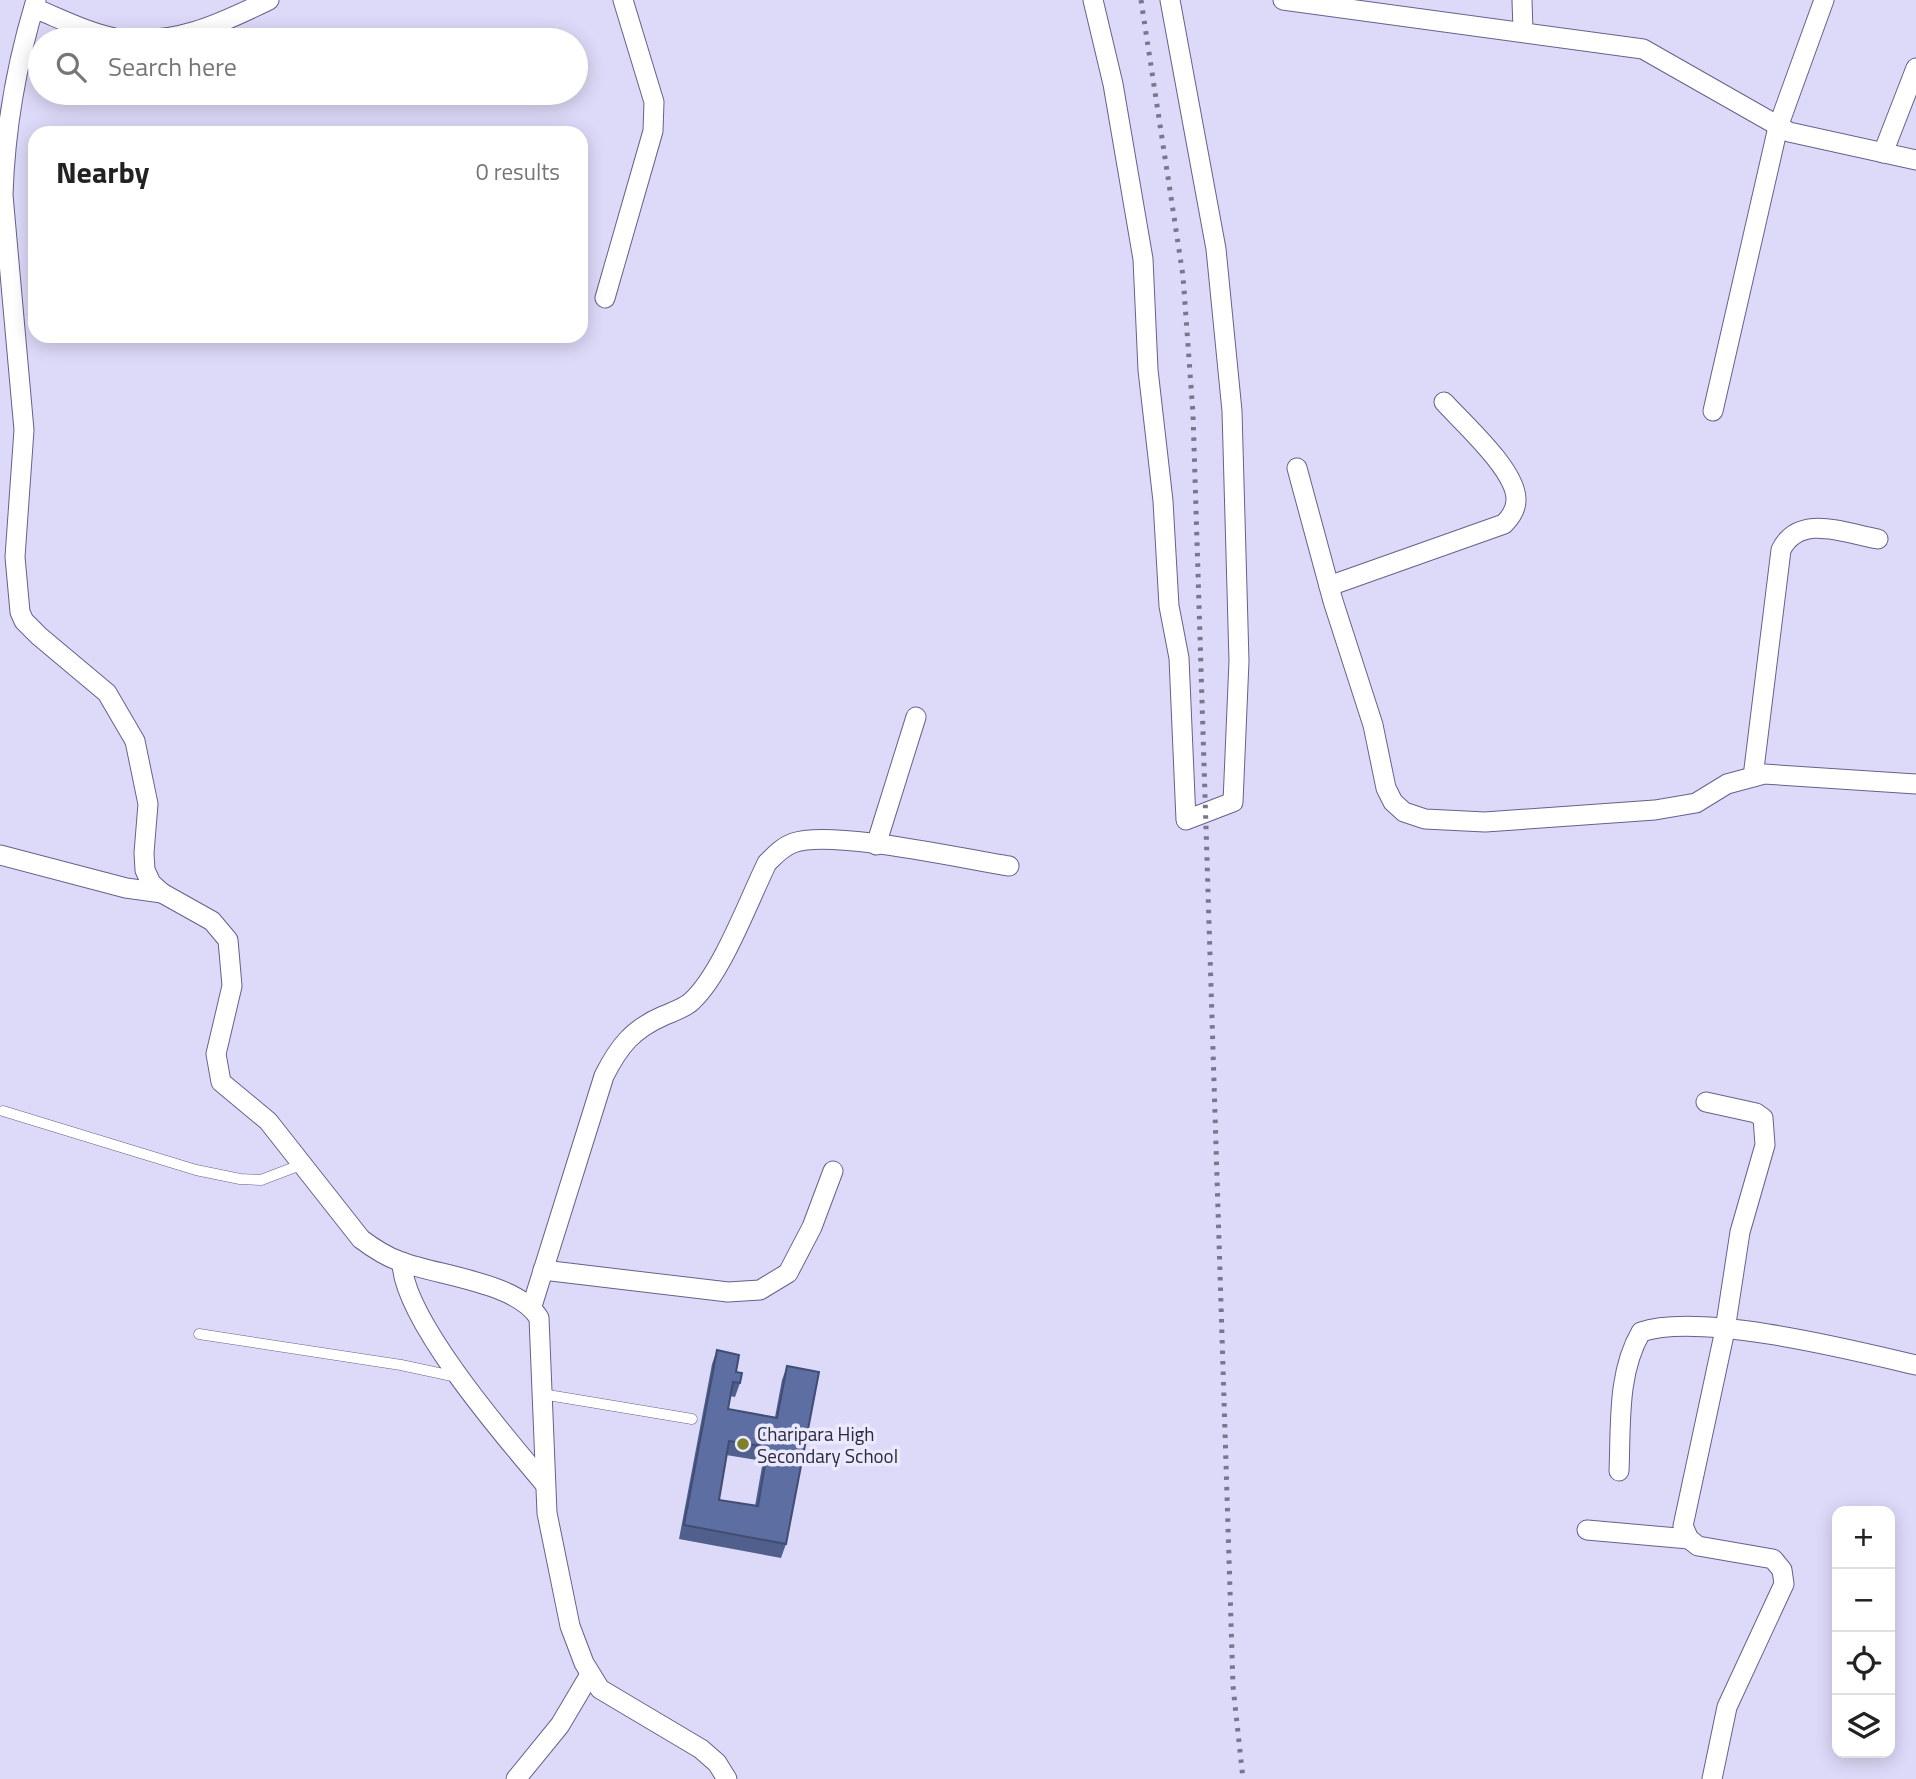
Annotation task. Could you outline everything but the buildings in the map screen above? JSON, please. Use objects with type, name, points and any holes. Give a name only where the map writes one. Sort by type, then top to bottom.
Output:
[{"type":"street","points":[[208,28],[269,0]]},
{"type":"street","points":[[605,298],[653,131],[654,102],[623,0]]},
{"type":"street","points":[[1093,0],[1114,84],[1143,259],[1148,370],[1163,501],[1169,606],[1179,658],[1186,820],[1233,802],[1238,648],[1232,411],[1216,249],[1170,0]]},
{"type":"street","points":[[1522,0],[1523,31]]},
{"type":"street","points":[[1713,411],[1779,127],[1824,0]]},
{"type":"street","points":[[1291,1],[1643,49],[1779,127],[1814,139],[1916,160]]},
{"type":"street","points":[[30,28],[35,4],[90,28]]},
{"type":"street","points":[[28,40],[4,164],[8,273],[24,430],[15,557],[20,612],[24,621],[39,636],[107,694],[135,741],[148,804],[145,870],[151,883],[162,893],[212,921],[228,940],[232,986],[216,1054],[221,1082],[268,1121],[361,1239],[402,1262],[507,1293],[532,1306],[539,1318],[541,1334],[544,1483],[560,1585],[570,1626],[590,1676],[613,1699],[710,1756],[727,1779]]},
{"type":"street","points":[[1883,153],[1916,68]]},
{"type":"street","points":[[1329,586],[1504,524],[1512,515],[1516,499],[1512,483],[1499,463],[1444,402]]},
{"type":"street","points":[[1297,468],[1329,586],[1373,725],[1386,788],[1393,802],[1404,812],[1425,819],[1485,822],[1655,810],[1696,803],[1727,785],[1753,777],[1782,774],[1916,784]]},
{"type":"street","points":[[1753,777],[1781,550],[1788,537],[1798,530],[1810,527],[1878,539]]},
{"type":"street","points":[[876,845],[916,718]]},
{"type":"street","points":[[532,1306],[604,1076],[625,1040],[644,1025],[691,1003],[708,982],[767,863],[778,851],[794,842],[843,840],[1009,866]]},
{"type":"street","points":[[0,855],[126,888],[162,893]]},
{"type":"street","points":[[1706,1102],[1756,1114],[1763,1118],[1767,1130],[1740,1232],[1725,1330],[1683,1513],[1683,1526],[1689,1539],[1698,1546],[1773,1559],[1782,1570],[1784,1584],[1727,1707],[1712,1779]]},
{"type":"street","points":[[543,1270],[728,1292],[760,1290],[788,1273],[811,1227],[833,1171]]},
{"type":"street","points":[[402,1262],[402,1276],[412,1300],[459,1377],[544,1483]]},
{"type":"street","points":[[1619,1471],[1626,1372],[1630,1351],[1641,1332],[1671,1325],[1725,1330],[1807,1342],[1916,1366]]},
{"type":"street","points":[[1587,1530],[1689,1539]]},
{"type":"street","points":[[516,1779],[560,1725],[590,1676]]},
{"type":"lane","points":[[3,1111],[195,1170],[240,1179],[261,1180],[304,1164]]},
{"type":"lane","points":[[199,1334],[401,1365],[459,1377]]},
{"type":"lane","points":[[542,1394],[692,1419]]},
{"type":"railway","points":[[1141,0],[1183,276],[1193,414],[1233,1686],[1243,1779]]},
{"type":"place","name":"Charipara High Secondary School","points":[[743,1444]]}]
